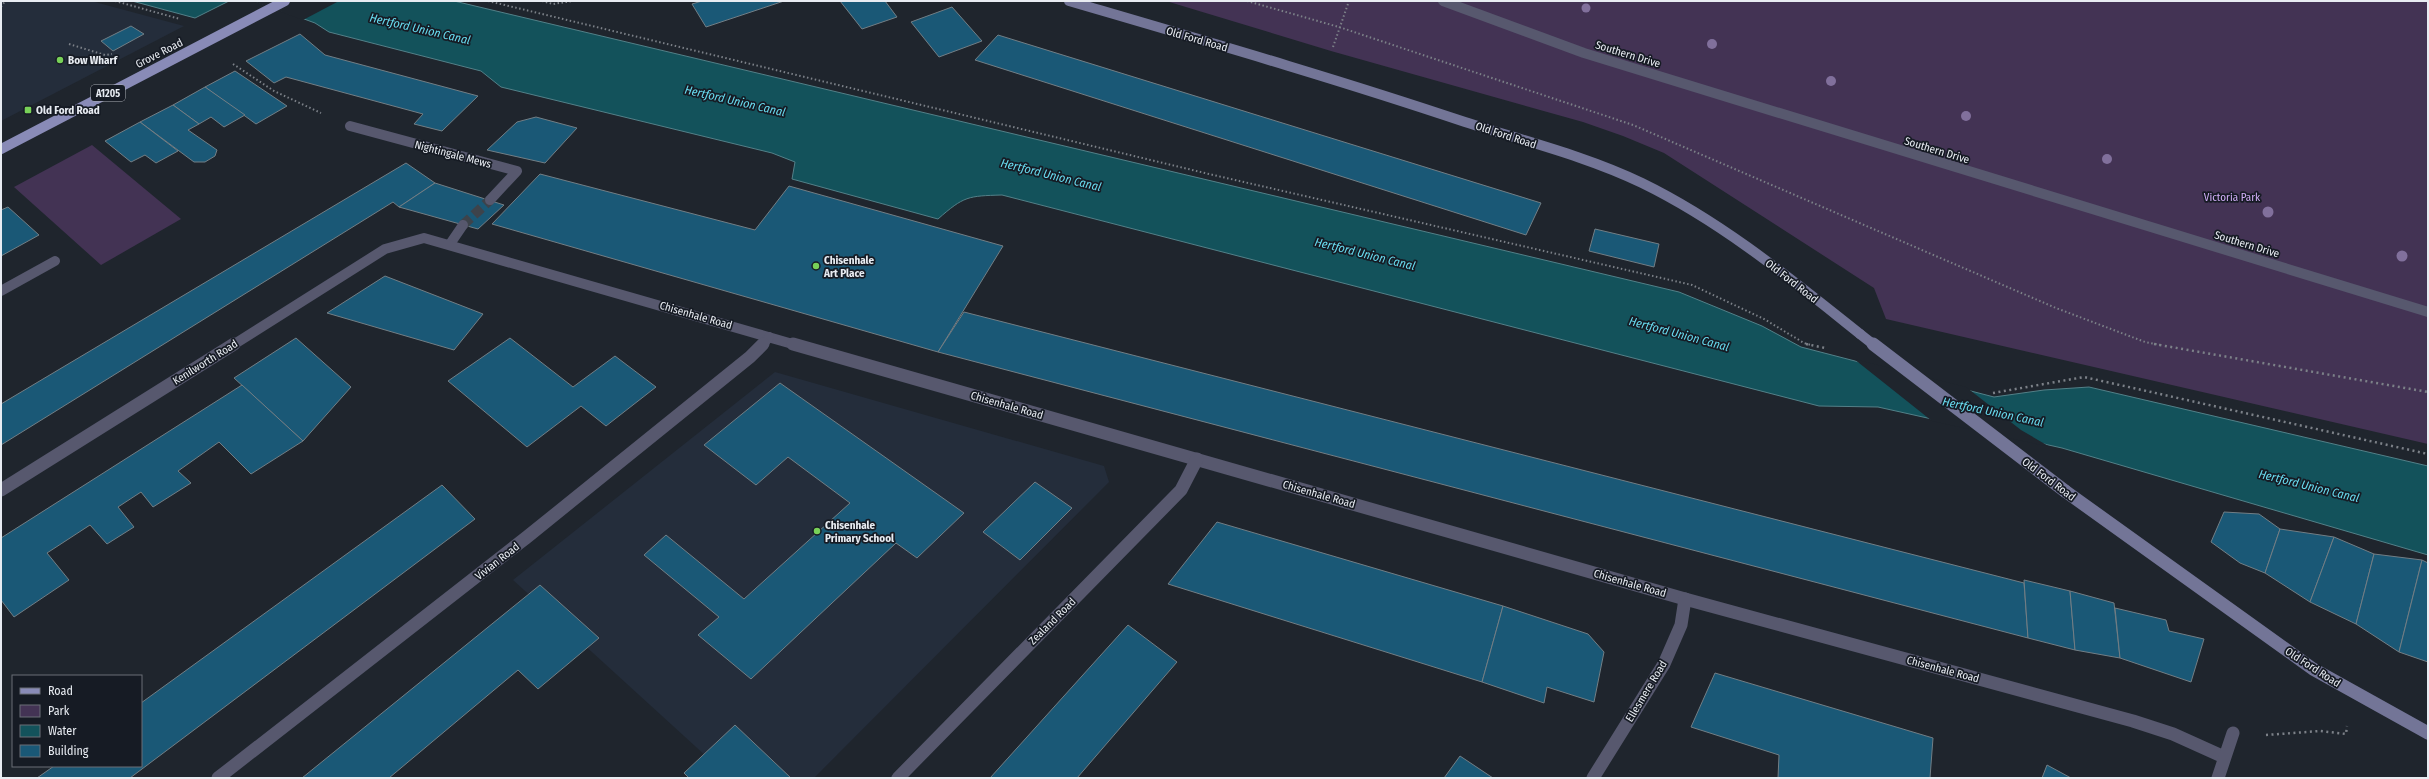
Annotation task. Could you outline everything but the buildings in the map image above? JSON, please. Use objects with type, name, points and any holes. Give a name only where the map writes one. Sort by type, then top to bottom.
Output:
[{"type":"main road","name":"Grove Road","points":[[1,149],[285,1]]},
{"type":"main road","name":"Old Ford Road","points":[[1069,1],[1317,72],[1585,161],[1641,183],[1690,210],[1761,256],[2065,491],[2314,669],[2428,733]]},
{"type":"street","name":"Southern Drive","points":[[1443,1],[1584,53],[2428,312]]},
{"type":"street","name":"Nightingale Mews","points":[[350,126],[517,171],[490,200]]},
{"type":"street","points":[[450,244],[464,225]]},
{"type":"street","name":"Chisenhale Road","points":[[412,240],[424,238],[450,244],[769,337],[1685,599],[1732,610],[2133,721],[2173,734],[2224,757]]},
{"type":"street","name":"Kenilworth Road","points":[[1,490],[385,249],[412,240]]},
{"type":"street","points":[[1,291],[55,261]]},
{"type":"street","name":"Vivian Road","points":[[218,778],[527,537],[750,357],[769,337]]},
{"type":"street","name":"Zealand Road","points":[[898,778],[1181,490],[1197,459]]},
{"type":"street","name":"Ellesmere Road","points":[[1593,778],[1664,664],[1681,625],[1685,599]]},
{"type":"street","points":[[2218,778],[2233,733]]},
{"type":"path","points":[[1,7],[5,1]]},
{"type":"path","points":[[115,1],[182,20]]},
{"type":"path","points":[[488,1],[1209,174],[1692,286]]},
{"type":"path","points":[[542,1],[548,4],[559,4],[573,1]]},
{"type":"path","points":[[1247,1],[1339,27],[1633,125],[2056,308],[2145,342],[2428,392]]},
{"type":"path","points":[[1331,51],[1349,1]]},
{"type":"path","points":[[69,44],[105,55],[117,53]]},
{"type":"path","points":[[236,66],[274,91],[350,126]]},
{"type":"path","points":[[2084,377],[2428,454]]},
{"type":"path","points":[[2233,733],[2269,735],[2320,731],[2346,734],[2348,724]]},
{"type":"shaded area","name":"Bow Wharf","points":[[1,1],[91,1],[184,26],[1,121]]},
{"type":"shaded area","name":"Chisenhale Primary School","points":[[775,372],[1104,466],[1109,482],[814,778],[730,778],[513,580]]},
{"type":"green space","name":"Victoria Park","points":[[1166,1],[2428,1],[2428,444],[1886,319],[1874,288],[1664,153],[1623,136],[1583,122],[1331,51]]},
{"type":"green space","points":[[92,145],[181,219],[101,265],[14,187]]},
{"type":"water","points":[[132,1],[229,1],[195,18]]},
{"type":"water","name":"Hertford Union Canal","points":[[255,1],[454,1],[1679,292],[1762,326],[1801,347],[1994,397],[2044,390],[2089,387],[2428,466],[2428,555],[2062,448],[1878,407],[1819,406],[1002,195],[981,196],[967,199],[954,206],[938,219],[792,179],[795,162],[772,153],[501,87],[481,71],[329,32],[315,23]]},
{"type":"pier","points":[[253,1],[339,1],[303,20]]},
{"type":"pier","points":[[1854,359],[1966,387],[2021,430],[2050,447],[1932,421]]},
{"type":"tunnel","points":[[463,225],[490,200]]},
{"type":"place","name":"Bow Wharf","points":[[60,60]]},
{"type":"place","name":"Old Ford Road","points":[[28,110]]},
{"type":"place","name":"Chisenhale Art Place","points":[[816,266]]},
{"type":"place","name":"Chisenhale Primary School","points":[[817,531]]}]
